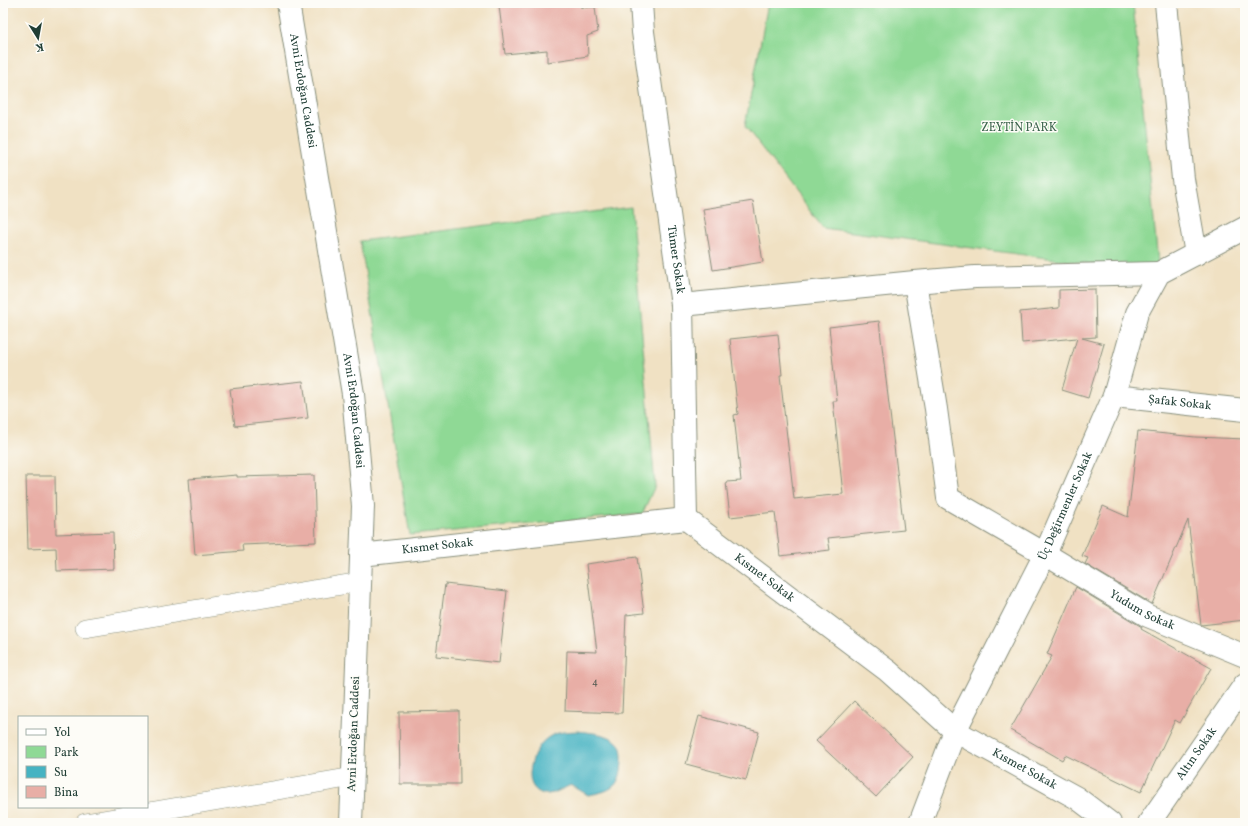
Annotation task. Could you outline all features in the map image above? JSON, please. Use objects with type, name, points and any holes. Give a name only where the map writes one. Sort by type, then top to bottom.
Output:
[{"type":"street","name":"Avni Erdoğan Caddesi","points":[[288,3],[353,394],[363,506],[351,823]]},
{"type":"street","name":"Tümer Sokak","points":[[641,3],[643,32],[682,305],[686,519]]},
{"type":"street","points":[[1166,3],[1183,179],[1196,254]]},
{"type":"street","points":[[682,305],[975,277],[1159,273],[1245,228]]},
{"type":"street","name":"Üç Değirmenler Sokak","points":[[920,823],[955,731],[1045,554],[1114,396],[1137,313],[1159,273]]},
{"type":"street","name":"Yudum Sokak","points":[[915,282],[936,409],[948,498],[1148,616],[1245,656]]},
{"type":"street","name":"Şafak Sokak","points":[[1114,396],[1245,410]]},
{"type":"street","name":"Kısmet Sokak","points":[[361,555],[686,519],[888,671],[955,731],[1077,798],[1110,823]]},
{"type":"street","name":"Altın Sokak","points":[[1149,823],[1245,684]]},
{"type":"lane","points":[[85,628],[360,582]]},
{"type":"lane","points":[[84,823],[353,777]]},
{"type":"green space","name":"ZEYTİN PARK","points":[[768,3],[1133,3],[1159,273],[823,228],[745,126]]},
{"type":"green space","points":[[631,207],[655,486],[642,514],[410,535],[360,241]]},
{"type":"water","points":[[578,731],[604,735],[613,739],[619,744],[622,760],[621,769],[620,776],[614,786],[604,792],[588,795],[571,785],[548,794],[537,791],[532,785],[530,777],[530,769],[536,751],[550,736],[561,732]]},
{"type":"building","points":[[539,3],[581,3],[581,8],[595,7],[598,32],[587,36],[588,56],[547,62],[547,50],[505,54],[499,6]]},
{"type":"building","points":[[753,201],[763,262],[713,270],[703,209]]},
{"type":"building","points":[[1095,289],[1096,337],[1082,338],[1104,344],[1088,398],[1062,390],[1077,338],[1022,343],[1020,312],[1059,308],[1059,290]]},
{"type":"building","points":[[879,321],[904,530],[828,538],[830,550],[780,556],[775,512],[730,517],[726,482],[741,481],[734,415],[738,414],[730,339],[778,334],[782,375],[780,375],[794,499],[843,494],[833,401],[837,401],[829,327]]},
{"type":"building","points":[[303,381],[308,418],[235,426],[230,389]]},
{"type":"building","points":[[1138,431],[1195,437],[1245,439],[1245,620],[1201,625],[1188,520],[1152,604],[1085,564],[1088,558],[1082,556],[1103,506],[1128,517]]},
{"type":"building","points":[[237,475],[237,477],[314,475],[316,542],[242,545],[243,551],[195,555],[189,479]]},
{"type":"building","points":[[26,476],[55,476],[56,534],[113,532],[114,569],[57,571],[56,548],[28,549]]},
{"type":"building","points":[[637,557],[644,613],[626,615],[622,713],[565,711],[567,651],[597,652],[586,564]]},
{"type":"building","points":[[445,584],[507,591],[499,663],[436,656]]},
{"type":"building","points":[[1076,587],[1142,627],[1141,629],[1211,668],[1180,723],[1175,720],[1141,792],[1065,755],[1062,760],[1010,730],[1052,656],[1047,654]]},
{"type":"building","points":[[854,701],[913,757],[876,797],[816,741]]},
{"type":"building","points":[[459,711],[460,784],[400,784],[399,712]]},
{"type":"building","points":[[699,716],[759,732],[746,780],[686,764]]}]
